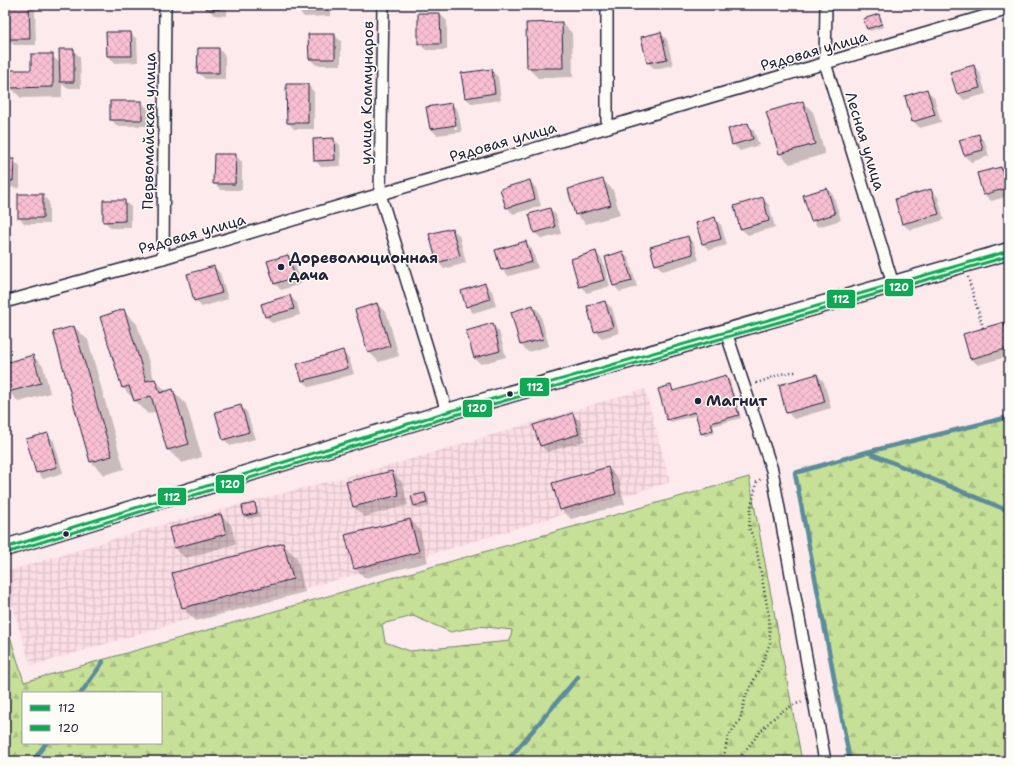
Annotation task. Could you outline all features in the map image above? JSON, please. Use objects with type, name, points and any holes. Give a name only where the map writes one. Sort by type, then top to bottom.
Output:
[{"type":"main road","points":[[6,545],[448,412],[1009,251]]},
{"type":"street","name":"Первомайская улица","points":[[163,258],[165,5]]},
{"type":"street","name":"улица Коммунаров","points":[[383,5],[380,194],[448,412]]},
{"type":"street","points":[[607,5],[607,128]]},
{"type":"street","name":"Лесная улица","points":[[826,5],[825,63],[893,284]]},
{"type":"street","name":"Рядовая улица","points":[[5,302],[163,258],[1009,9]]},
{"type":"street","points":[[726,332],[772,470],[825,761]]},
{"type":"path","points":[[965,264],[983,328]]},
{"type":"path","points":[[754,384],[775,375],[786,372],[796,372]]},
{"type":"path","points":[[723,761],[728,737],[740,720],[746,695],[761,667],[770,643],[769,616],[755,541],[750,528],[751,507],[757,482],[772,470]]},
{"type":"path","points":[[737,761],[755,738],[780,712],[792,704],[814,699]]},
{"type":"shaded area","points":[[645,389],[670,482],[418,558],[175,623],[31,666],[5,582],[5,572],[147,529],[395,464]]},
{"type":"green space","points":[[1009,417],[1009,761],[850,761],[795,473],[867,452]]},
{"type":"green space","points":[[749,477],[802,761],[5,761],[5,620],[24,682]],"holes":[[[413,616],[451,632],[479,626],[512,630],[510,641],[410,651],[385,642],[382,624]]]},
{"type":"building","points":[[6,5],[29,5],[30,39],[6,39]]},
{"type":"building","points":[[206,5],[221,5],[220,9],[206,9]]},
{"type":"building","points":[[296,5],[325,5],[325,10],[297,11]]},
{"type":"building","points":[[418,13],[440,13],[441,44],[418,44]]},
{"type":"building","points":[[879,14],[882,24],[867,29],[863,19]]},
{"type":"building","points":[[562,22],[563,68],[527,68],[526,23]]},
{"type":"building","points":[[106,32],[131,32],[132,56],[107,56]]},
{"type":"building","points":[[661,32],[667,59],[647,63],[641,37]]},
{"type":"building","points":[[308,34],[335,34],[335,59],[309,59]]},
{"type":"building","points":[[198,48],[219,48],[219,73],[197,73]]},
{"type":"building","points":[[59,49],[74,49],[74,82],[60,82]]},
{"type":"building","points":[[31,54],[53,54],[53,87],[10,88],[9,70],[31,70]]},
{"type":"building","points":[[974,65],[980,88],[957,94],[950,72]]},
{"type":"building","points":[[492,69],[495,93],[465,98],[461,73]]},
{"type":"building","points":[[286,84],[308,84],[308,123],[287,123]]},
{"type":"building","points":[[927,89],[935,115],[912,122],[905,96]]},
{"type":"building","points":[[110,101],[142,101],[142,120],[110,120]]},
{"type":"building","points":[[803,101],[815,144],[779,154],[766,112]]},
{"type":"building","points":[[452,103],[456,125],[430,129],[426,107]]},
{"type":"building","points":[[748,123],[753,139],[732,145],[728,129]]},
{"type":"building","points":[[979,134],[983,150],[964,155],[959,140]]},
{"type":"building","points":[[334,138],[335,160],[314,161],[313,139]]},
{"type":"building","points":[[214,154],[236,154],[235,184],[213,184]]},
{"type":"building","points":[[5,159],[14,159],[13,181],[5,181]]},
{"type":"building","points":[[1001,167],[1007,188],[983,195],[977,173]]},
{"type":"building","points":[[603,179],[611,205],[575,215],[568,189]]},
{"type":"building","points":[[530,180],[535,199],[506,208],[500,189]]},
{"type":"building","points":[[827,188],[835,214],[811,221],[803,195]]},
{"type":"building","points":[[931,189],[939,214],[902,224],[895,199]]},
{"type":"building","points":[[18,194],[43,194],[43,218],[18,218]]},
{"type":"building","points":[[763,197],[769,221],[740,229],[734,206]]},
{"type":"building","points":[[103,200],[125,200],[125,221],[103,222]]},
{"type":"building","points":[[550,208],[555,227],[534,233],[529,214]]},
{"type":"building","points":[[715,217],[721,239],[702,244],[696,223]]},
{"type":"building","points":[[452,228],[460,256],[437,263],[429,234]]},
{"type":"building","points":[[688,236],[693,254],[655,265],[650,247]]},
{"type":"building","points":[[526,241],[532,262],[501,270],[495,250]]},
{"type":"building","points":[[596,251],[604,280],[579,287],[571,259]]},
{"type":"building","points":[[623,251],[632,281],[613,286],[605,257]]},
{"type":"building","points":[[288,255],[295,277],[274,284],[267,261]]},
{"type":"building","points":[[214,266],[222,293],[194,301],[187,274]]},
{"type":"building","points":[[485,283],[490,299],[466,307],[461,291]]},
{"type":"building","points":[[290,295],[294,309],[265,317],[261,304]]},
{"type":"building","points":[[605,301],[613,327],[594,332],[587,306]]},
{"type":"building","points":[[377,303],[390,346],[368,353],[355,310]]},
{"type":"building","points":[[533,305],[543,339],[520,345],[511,312]]},
{"type":"building","points":[[124,309],[146,381],[155,379],[160,393],[173,389],[189,444],[167,450],[151,396],[134,401],[129,386],[122,388],[100,317]]},
{"type":"building","points":[[1004,322],[1009,341],[1009,348],[970,359],[963,334]]},
{"type":"building","points":[[493,323],[500,351],[474,358],[466,331]]},
{"type":"building","points":[[74,326],[112,456],[90,462],[53,332]]},
{"type":"building","points":[[343,350],[348,368],[302,381],[297,364]]},
{"type":"building","points":[[33,355],[41,383],[8,392],[5,383],[5,363]]},
{"type":"building","points":[[817,374],[825,402],[786,413],[779,385]]},
{"type":"building","name":"Магнит","points":[[726,375],[739,415],[711,423],[713,430],[701,434],[695,412],[667,420],[658,389],[671,385],[673,391]]},
{"type":"building","points":[[241,405],[249,432],[223,440],[215,412]]},
{"type":"building","points":[[573,413],[579,434],[540,446],[533,425]]},
{"type":"building","points":[[48,433],[57,467],[36,473],[26,439]]},
{"type":"building","points":[[608,467],[616,494],[560,510],[552,483]]},
{"type":"building","points":[[392,471],[399,495],[353,507],[346,482]]},
{"type":"building","points":[[425,493],[427,503],[414,506],[411,496]]},
{"type":"building","points":[[255,503],[257,513],[244,516],[242,506]]},
{"type":"building","points":[[221,514],[226,534],[174,548],[169,528]]},
{"type":"building","points":[[410,519],[419,552],[354,569],[345,535]]},
{"type":"building","points":[[283,543],[293,579],[182,608],[172,573]]},
{"type":"waterway","points":[[850,761],[795,473],[867,452],[1009,417]]},
{"type":"waterway","points":[[867,452],[1009,511]]},
{"type":"waterway","points":[[82,692],[103,662]]},
{"type":"waterway","points":[[507,761],[578,677]]},
{"type":"waterway","points":[[33,761],[45,744]]},
{"type":"transit line","name":"112","points":[[5,548],[447,412],[1009,251]]},
{"type":"transit line","name":"120","points":[[6,553],[448,417],[1009,256]]},
{"type":"place","name":"Дореволюционная дача","points":[[281,267]]},
{"type":"place","name":"Магнит","points":[[698,401]]}]
